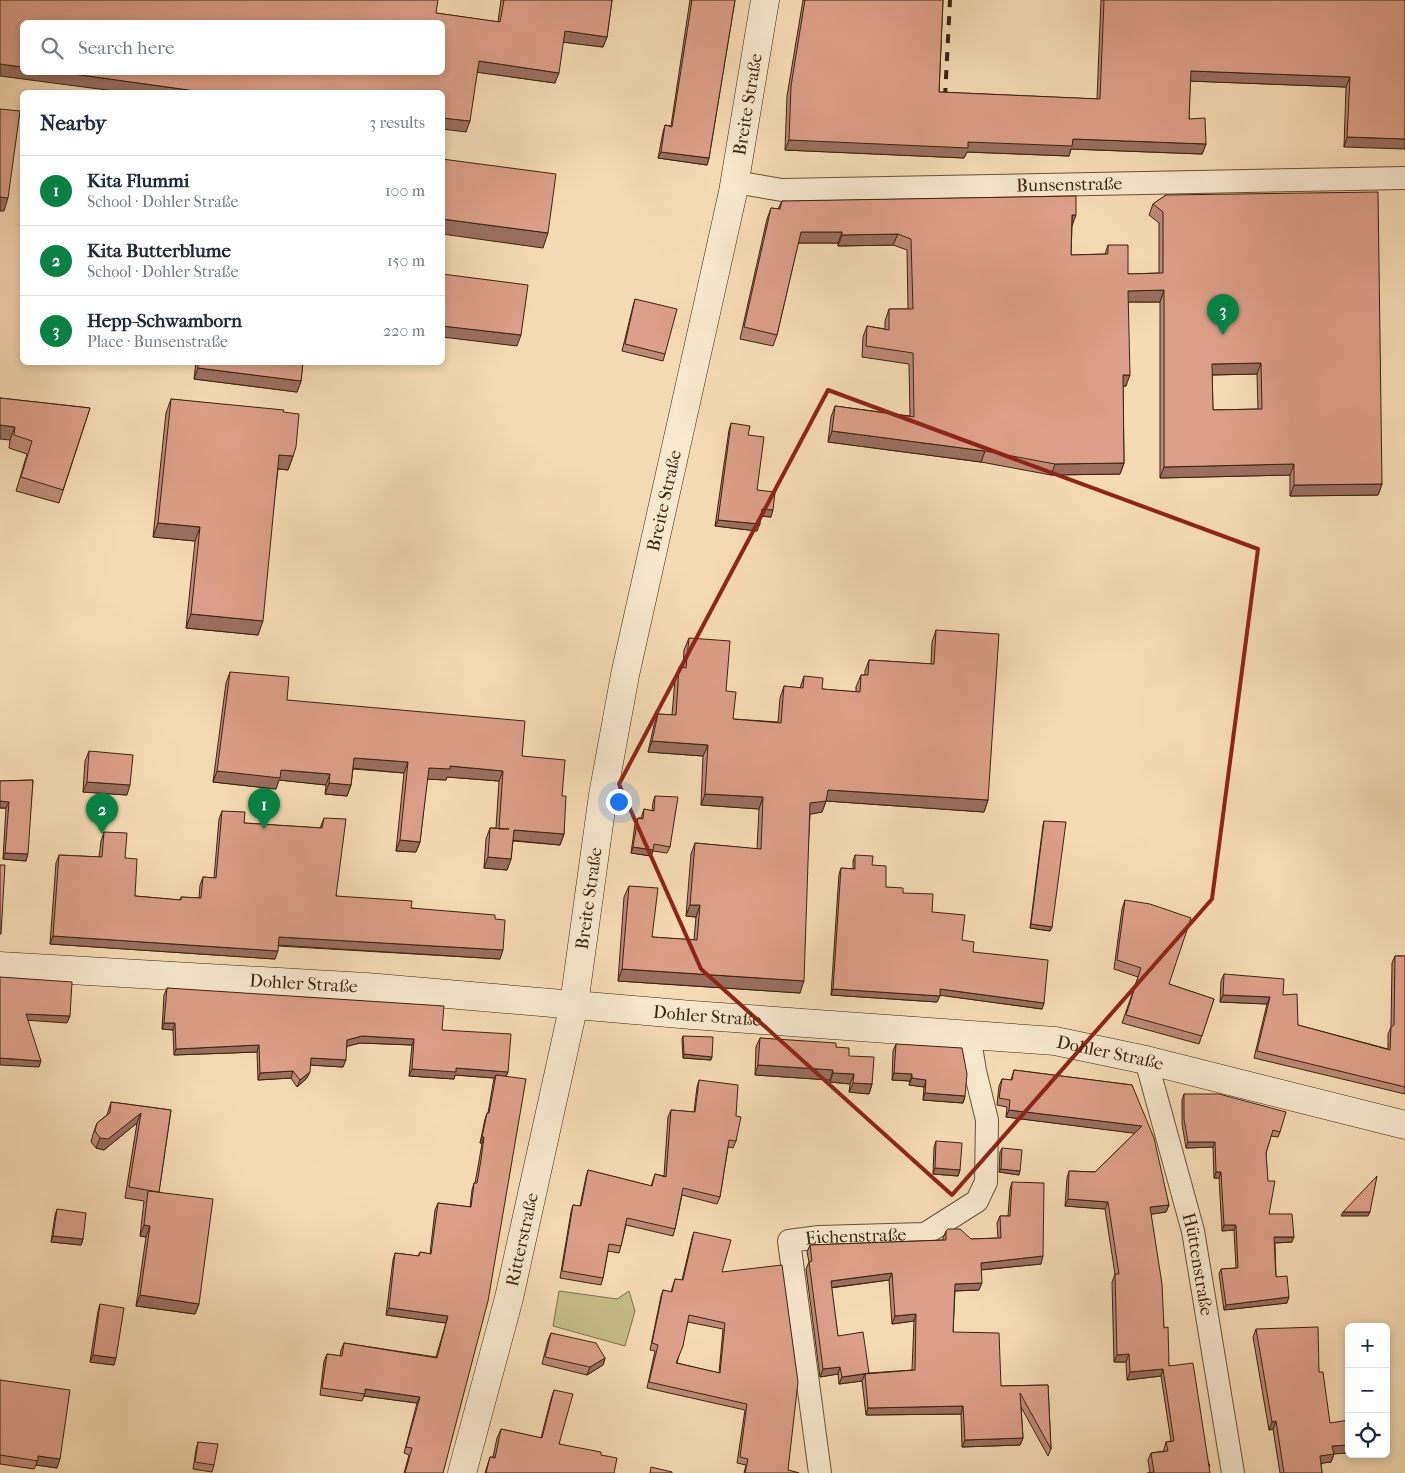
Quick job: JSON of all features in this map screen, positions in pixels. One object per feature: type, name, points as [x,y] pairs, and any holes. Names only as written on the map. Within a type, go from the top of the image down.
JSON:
[{"type":"main road","name":"Breite Straße","points":[[574,1004],[603,795],[625,675],[735,182],[765,0]]},
{"type":"main road","name":"Dohler Straße","points":[[0,966],[366,987],[692,1015],[1055,1041],[1146,1060],[1405,1125]]},
{"type":"main road","name":"Ritterstraße","points":[[462,1473],[510,1298],[574,1004]]},
{"type":"street","name":"Bunsenstraße","points":[[735,182],[782,190],[1405,178]]},
{"type":"street","name":"Eichenstraße","points":[[820,1473],[789,1241],[819,1237],[925,1234],[977,1201],[986,1182],[987,1120],[975,1071],[969,1034]]},
{"type":"street","name":"Hüttenstraße","points":[[1146,1060],[1193,1231],[1232,1473]]},
{"type":"highlighted area","points":[[828,390],[1258,549],[1212,899],[952,1195],[701,969],[619,784]]},
{"type":"shaded area","points":[[559,1291],[617,1299],[629,1291],[635,1311],[625,1346],[553,1326]]},
{"type":"building","points":[[0,0],[438,0],[436,13],[500,22],[504,0],[612,0],[607,37],[565,31],[559,73],[479,61],[470,121],[445,118],[445,90],[189,90],[81,75],[445,75],[445,20],[20,20],[20,67],[0,64]]},
{"type":"building","points":[[692,0],[735,0],[709,158],[661,152],[665,125],[672,127]]},
{"type":"building","points":[[805,0],[943,0],[939,92],[1100,99],[1104,0],[1405,0],[1405,139],[1347,137],[1350,77],[1191,71],[1189,119],[1205,118],[1206,144],[1073,139],[1072,146],[968,142],[968,148],[789,140],[791,86]]},
{"type":"building","points":[[0,109],[20,111],[8,198],[0,197]]},
{"type":"building","points":[[445,159],[556,174],[548,233],[445,219]]},
{"type":"building","points":[[1378,192],[1382,484],[1294,485],[1294,464],[1164,467],[1164,290],[1128,291],[1130,375],[1123,375],[1124,463],[1055,464],[985,451],[832,431],[835,406],[914,417],[913,353],[866,346],[867,326],[889,330],[889,309],[913,309],[911,239],[898,234],[842,235],[842,232],[801,232],[777,335],[744,327],[771,208],[780,209],[782,201],[1076,196],[1076,215],[1072,215],[1071,255],[1108,254],[1108,245],[1128,245],[1128,274],[1163,273],[1163,212],[1153,204],[1166,195]],"holes":[[[1261,363],[1262,409],[1213,410],[1212,364]]]},
{"type":"building","points":[[445,274],[528,285],[521,335],[445,326]]},
{"type":"building","points":[[635,299],[677,309],[665,354],[625,344]]},
{"type":"building","points":[[198,365],[303,365],[301,381],[198,368]]},
{"type":"building","points":[[0,398],[90,408],[63,490],[21,477],[32,441],[14,435],[15,427],[0,425]]},
{"type":"building","points":[[171,399],[284,410],[283,412],[299,414],[296,447],[293,456],[279,455],[263,621],[191,614],[200,527],[158,523]]},
{"type":"building","points":[[731,423],[750,426],[748,435],[764,437],[757,490],[775,492],[773,510],[762,509],[760,524],[718,520]]},
{"type":"building","points":[[936,630],[999,634],[988,800],[828,790],[826,801],[810,803],[804,981],[622,969],[629,886],[658,888],[652,937],[697,940],[700,905],[690,905],[695,843],[761,849],[763,797],[705,794],[708,745],[652,741],[658,714],[676,715],[679,667],[686,668],[689,638],[730,641],[726,691],[736,692],[733,719],[781,723],[784,686],[803,688],[804,676],[823,678],[822,689],[860,692],[861,675],[868,675],[869,660],[934,664]]},
{"type":"building","points":[[230,672],[289,677],[287,700],[525,721],[522,756],[565,760],[562,796],[566,796],[564,834],[514,830],[511,859],[488,857],[490,828],[499,828],[503,771],[450,766],[450,769],[429,768],[420,842],[400,840],[408,762],[354,758],[351,785],[329,783],[330,774],[281,770],[280,778],[217,771]]},
{"type":"building","points":[[89,751],[133,755],[130,785],[87,782]]},
{"type":"building","points":[[33,780],[28,854],[5,853],[9,802],[0,801],[0,781]]},
{"type":"building","points":[[655,796],[678,797],[670,847],[654,844],[653,850],[633,847],[638,818],[643,819],[644,809],[654,811]]},
{"type":"building","points":[[222,811],[245,812],[244,823],[322,828],[324,818],[346,819],[336,896],[412,901],[411,908],[495,915],[495,919],[505,920],[503,950],[279,937],[278,951],[53,936],[59,855],[102,857],[104,832],[127,833],[125,858],[137,859],[135,896],[181,900],[181,897],[201,898],[203,877],[216,878]]},
{"type":"building","points":[[1044,821],[1066,822],[1052,927],[1031,924]]},
{"type":"building","points":[[855,855],[873,856],[872,865],[886,866],[886,887],[903,888],[903,893],[933,894],[932,912],[965,915],[962,940],[974,942],[973,952],[1048,960],[1044,1003],[940,989],[940,996],[833,989],[841,868],[855,869]]},
{"type":"building","points":[[0,865],[5,865],[1,934],[0,934]]},
{"type":"building","points":[[1125,900],[1150,904],[1191,918],[1169,984],[1214,999],[1202,1036],[1126,1015],[1141,968],[1117,960]]},
{"type":"building","points":[[1395,956],[1405,956],[1405,1087],[1257,1051],[1270,997],[1223,995],[1224,974],[1284,979],[1283,995],[1297,994],[1298,1025],[1390,1050],[1391,1027],[1394,1025]]},
{"type":"building","points":[[0,977],[72,982],[70,1016],[26,1014],[41,1061],[0,1058]]},
{"type":"building","points":[[167,988],[444,1006],[442,1030],[511,1034],[508,1072],[456,1068],[456,1072],[412,1069],[414,1039],[362,1036],[347,1040],[346,1060],[311,1058],[310,1072],[300,1080],[293,1071],[260,1073],[259,1045],[176,1049],[175,1023],[164,1023]]},
{"type":"building","points":[[683,1036],[713,1037],[712,1057],[684,1054]]},
{"type":"building","points":[[760,1038],[836,1043],[836,1047],[849,1048],[849,1056],[874,1057],[872,1084],[853,1083],[854,1074],[833,1073],[833,1070],[758,1065]]},
{"type":"building","points":[[896,1044],[962,1048],[967,1074],[965,1096],[925,1093],[926,1080],[912,1078],[912,1074],[894,1073]]},
{"type":"building","points":[[1014,1070],[1132,1085],[1154,1138],[1169,1205],[1150,1207],[1162,1284],[1164,1328],[1168,1327],[1169,1366],[1193,1363],[1210,1473],[1147,1473],[1154,1472],[1151,1453],[1168,1451],[1166,1442],[1174,1441],[1163,1369],[1130,1372],[1129,1354],[1117,1355],[1115,1274],[1119,1274],[1108,1202],[1068,1199],[1069,1171],[1095,1172],[1142,1126],[1009,1110],[1010,1100],[999,1098],[1002,1079],[1012,1080]]},
{"type":"building","points":[[496,1075],[526,1079],[488,1301],[443,1473],[405,1473],[412,1448],[406,1447],[420,1397],[365,1389],[365,1394],[322,1388],[327,1354],[342,1356],[344,1343],[437,1358],[448,1316],[389,1308],[395,1253],[419,1256],[420,1252],[431,1254],[438,1203],[471,1207],[474,1183],[477,1183],[481,1160],[484,1137],[482,1137],[487,1113],[489,1113]]},
{"type":"building","points":[[699,1080],[738,1085],[736,1116],[741,1117],[736,1141],[729,1140],[720,1197],[683,1188],[675,1229],[627,1218],[621,1246],[609,1244],[603,1278],[562,1271],[573,1205],[581,1206],[588,1170],[652,1186],[655,1174],[666,1177],[671,1110],[695,1112]]},
{"type":"building","points":[[1184,1094],[1219,1094],[1286,1112],[1280,1132],[1273,1130],[1266,1153],[1268,1181],[1275,1181],[1269,1214],[1292,1214],[1294,1237],[1274,1237],[1276,1277],[1287,1276],[1289,1297],[1226,1305],[1221,1269],[1238,1268],[1236,1225],[1224,1225],[1221,1172],[1216,1172],[1215,1142],[1188,1142],[1184,1119]]},
{"type":"building","points":[[111,1102],[171,1110],[159,1192],[129,1187],[141,1113],[108,1139],[100,1138],[95,1131],[97,1123],[110,1113]]},
{"type":"building","points":[[936,1141],[962,1143],[960,1170],[935,1168]]},
{"type":"building","points":[[1002,1148],[1022,1150],[1020,1171],[1001,1169]]},
{"type":"building","points":[[1377,1176],[1370,1212],[1343,1212]]},
{"type":"building","points":[[1012,1182],[1044,1183],[1043,1256],[981,1263],[982,1283],[955,1284],[953,1332],[999,1333],[1001,1386],[1048,1385],[1051,1449],[1020,1393],[1023,1438],[965,1440],[963,1406],[868,1408],[865,1374],[915,1370],[916,1314],[895,1316],[892,1273],[831,1281],[838,1336],[863,1332],[869,1373],[842,1377],[840,1367],[823,1369],[809,1262],[812,1261],[810,1245],[946,1240],[946,1231],[948,1229],[960,1229],[971,1239],[1001,1238],[1000,1216],[1010,1216]]},
{"type":"building","points":[[148,1191],[213,1199],[199,1304],[140,1295],[150,1226],[144,1225]]},
{"type":"building","points":[[57,1209],[86,1213],[83,1239],[53,1236]]},
{"type":"building","points":[[694,1232],[731,1240],[722,1272],[782,1265],[798,1382],[788,1470],[799,1473],[745,1473],[748,1459],[740,1457],[747,1404],[649,1382],[658,1345],[652,1343],[663,1290],[672,1292],[675,1279],[683,1280]],"holes":[[[689,1315],[725,1323],[720,1373],[676,1363],[683,1346]]]},
{"type":"building","points":[[100,1304],[124,1308],[116,1358],[93,1355]]},
{"type":"building","points":[[1318,1327],[1319,1372],[1323,1372],[1330,1423],[1345,1421],[1345,1445],[1332,1446],[1334,1454],[1320,1456],[1322,1473],[1284,1473],[1276,1421],[1272,1422],[1256,1329]]},
{"type":"building","points":[[551,1333],[596,1343],[605,1358],[590,1367],[545,1357]]},
{"type":"building","points":[[0,1380],[70,1390],[60,1459],[38,1456],[38,1461],[0,1455]]},
{"type":"building","points":[[554,1390],[573,1394],[559,1444],[601,1452],[601,1455],[617,1458],[614,1473],[486,1473],[490,1457],[495,1458],[501,1429],[542,1438]]},
{"type":"building","points":[[198,1442],[218,1444],[214,1465],[195,1462]]},
{"type":"building","points":[[651,1467],[672,1472],[672,1473],[650,1473]]},
{"type":"railway","points":[[945,97],[950,0]]},
{"type":"place","name":"Hepp-Schwamborn","points":[[1223,335]]},
{"type":"place","name":"Kita Flummi","points":[[264,829]]},
{"type":"place","name":"Kita Butterblume","points":[[102,834]]}]
